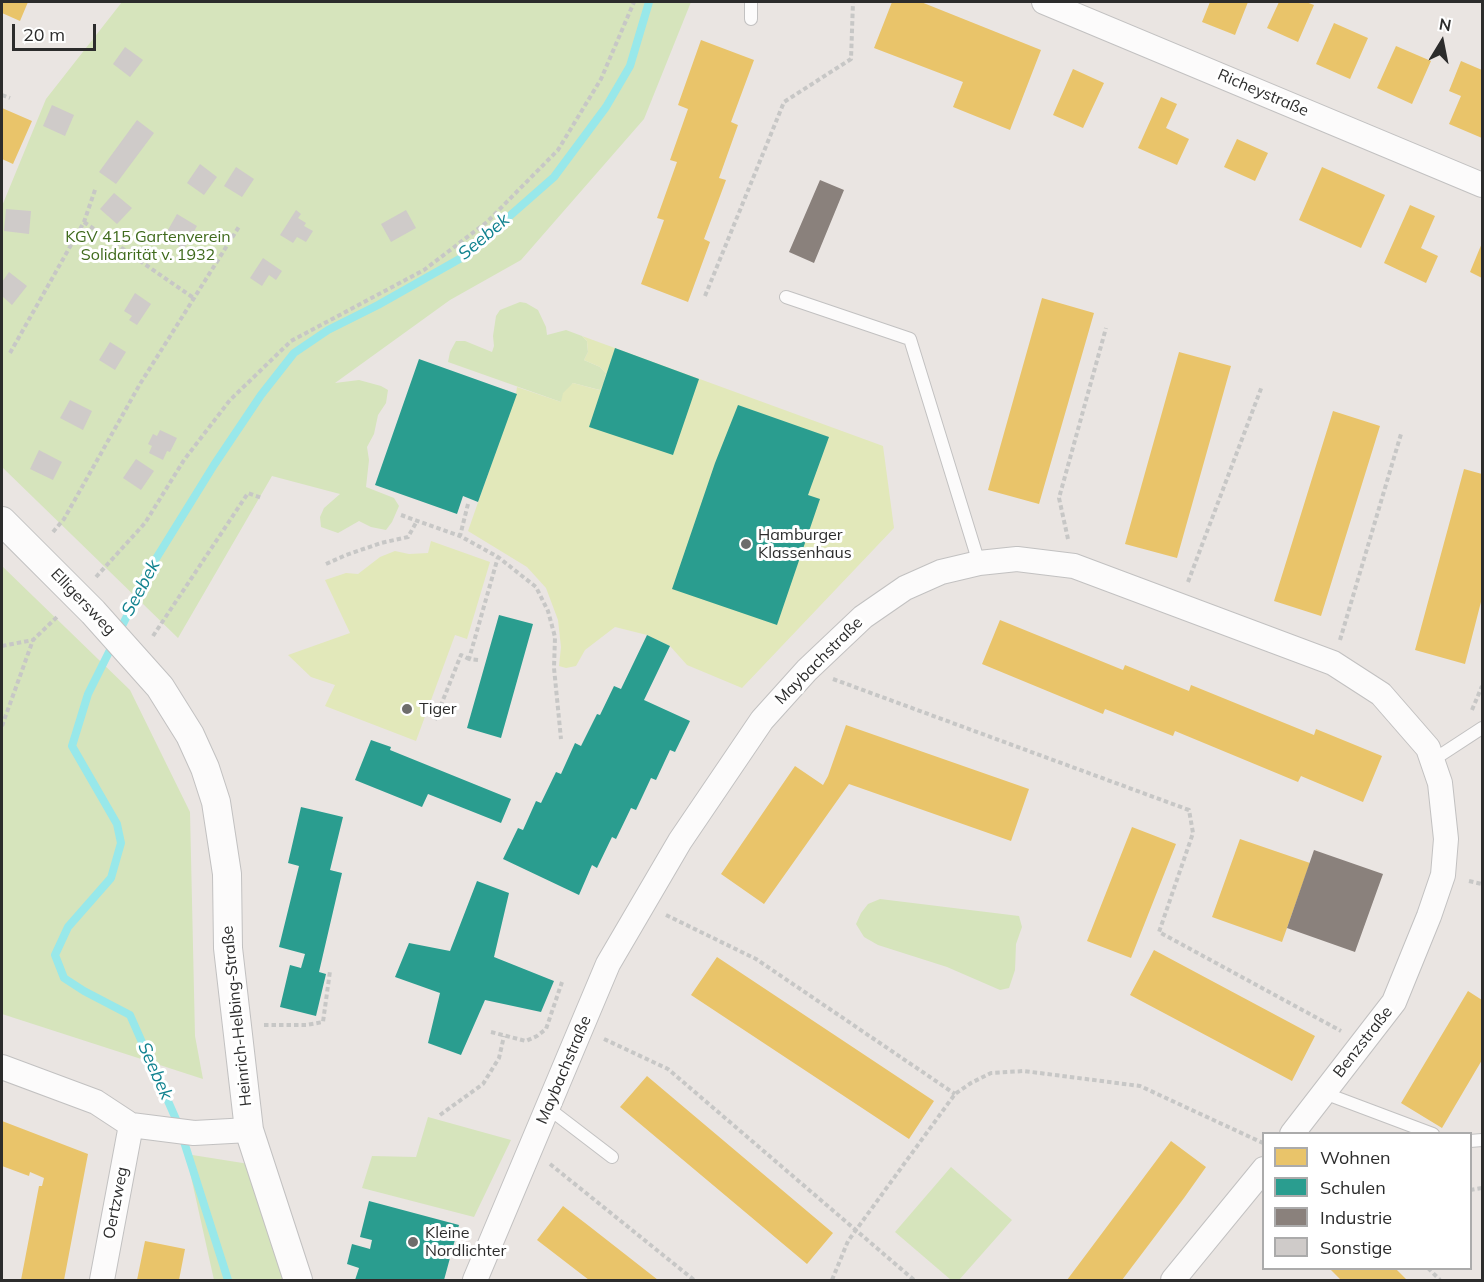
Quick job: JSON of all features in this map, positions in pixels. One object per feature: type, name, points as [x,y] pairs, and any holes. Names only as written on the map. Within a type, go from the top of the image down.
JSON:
[{"type":"street","name":"Richeystraße","points":[[1044,2],[1482,185]]},
{"type":"street","name":"Elligersweg","points":[[2,521],[86,604],[160,687]]},
{"type":"street","name":"Maybachstraße","points":[[475,1281],[608,964],[680,841],[762,720],[807,670],[862,617],[905,588],[941,572],[979,562],[1017,559],[1074,566],[1333,663],[1381,694],[1428,748],[1444,807],[1446,839],[1443,875]]},
{"type":"street","name":"Heinrich-Helbing-Straße","points":[[160,687],[190,735],[205,768],[216,802],[227,874],[228,948],[249,1130],[298,1281]]},
{"type":"street","name":"Benzstraße","points":[[1294,1132],[1394,1002],[1443,875]]},
{"type":"street","points":[[2,1067],[96,1102],[131,1125],[194,1133],[249,1130]]},
{"type":"street","name":"Oertzweg","points":[[102,1281],[131,1125]]},
{"type":"street","points":[[1173,1281],[1262,1170]]},
{"type":"lane","points":[[751,2],[751,20]]},
{"type":"lane","points":[[786,297],[910,339],[979,562]]},
{"type":"lane","points":[[1433,760],[1482,728]]},
{"type":"lane","points":[[1324,1093],[1427,1132]]},
{"type":"lane","points":[[548,1108],[612,1157]]},
{"type":"path","points":[[2,646],[33,640],[86,604],[145,523],[184,460],[230,400],[291,341],[424,270],[487,222],[558,150],[601,79],[634,2]]},
{"type":"path","points":[[705,296],[784,102],[851,59],[853,2]]},
{"type":"path","points":[[2,95],[10,98]]},
{"type":"path","points":[[10,353],[84,222],[96,187]]},
{"type":"path","points":[[84,222],[195,299]]},
{"type":"path","points":[[34,552],[64,519],[140,384],[240,225]]},
{"type":"path","points":[[1074,566],[1059,498],[1106,328]]},
{"type":"path","points":[[1180,606],[1262,386]]},
{"type":"path","points":[[1333,663],[1401,434]]},
{"type":"path","points":[[137,659],[248,493],[262,498]]},
{"type":"path","points":[[460,536],[468,504]]},
{"type":"path","points":[[401,515],[460,536],[498,557],[536,587],[548,611],[555,637],[554,668],[561,739]]},
{"type":"path","points":[[326,564],[381,543],[408,537],[417,521]]},
{"type":"path","points":[[469,659],[498,557]]},
{"type":"path","points":[[2,726],[33,640]]},
{"type":"path","points":[[435,720],[461,655],[478,660]]},
{"type":"path","points":[[807,670],[1189,810],[1193,833],[1159,932],[1363,1043]]},
{"type":"path","points":[[643,904],[756,959],[955,1094]]},
{"type":"path","points":[[237,1024],[323,1022],[330,971]]},
{"type":"path","points":[[491,1032],[526,1041],[537,1036],[546,1029],[562,982]]},
{"type":"path","points":[[581,1029],[668,1069],[914,1281]]},
{"type":"path","points":[[440,1115],[483,1084],[499,1058],[504,1036]]},
{"type":"path","points":[[832,1281],[848,1241],[955,1094],[991,1073],[1024,1071],[1140,1086],[1262,1143]]},
{"type":"path","points":[[530,1148],[694,1281]]},
{"type":"path","points":[[1429,1270],[1440,1281]]},
{"type":"green space","name":"KGV 415 Gartenverein Solidarität v. 1932","points":[[122,2],[691,2],[644,119],[521,260],[450,300],[335,383],[359,380],[388,390],[386,403],[378,415],[374,434],[367,447],[369,460],[366,487],[394,498],[399,506],[386,530],[371,527],[359,521],[338,533],[321,527],[320,517],[324,508],[340,494],[272,476],[178,638],[2,467],[2,206],[46,99]]},
{"type":"green space","points":[[520,302],[538,310],[547,335],[566,330],[582,336],[587,341],[588,352],[584,360],[600,367],[606,373],[600,390],[573,383],[561,402],[448,362],[456,341],[465,341],[492,352],[496,316],[500,310]]},
{"type":"green space","points":[[582,336],[883,446],[894,528],[742,688],[687,665],[670,646],[647,635],[615,627],[585,650],[576,666],[566,668],[559,666],[561,647],[558,620],[546,588],[527,567],[468,531],[517,387],[561,402],[563,393],[573,383],[599,390],[604,383],[606,373],[600,367],[584,360],[588,352],[587,341]]},
{"type":"green space","points":[[431,541],[490,562],[467,639],[455,635],[416,741],[325,706],[335,685],[311,677],[288,655],[350,633],[325,580],[346,573],[358,574],[380,557],[395,551],[409,554],[428,553]]},
{"type":"green space","points":[[2,566],[130,690],[190,812],[195,1036],[203,1079],[2,1014]]},
{"type":"green space","points":[[880,899],[1019,916],[1022,927],[1016,944],[1015,970],[1009,988],[1000,990],[947,967],[878,945],[864,937],[856,924],[868,904]]},
{"type":"green space","points":[[428,1117],[511,1140],[474,1217],[362,1188],[372,1156],[416,1157]]},
{"type":"green space","points":[[186,1154],[249,1164],[284,1280],[214,1280]]},
{"type":"green space","points":[[951,1167],[1012,1220],[959,1280],[951,1280],[895,1232]]},
{"type":"building: Wohnen","points":[[2,2],[28,2],[20,21],[2,13]]},
{"type":"building: Wohnen","points":[[892,2],[921,2],[1041,50],[1010,130],[953,107],[963,82],[874,48]]},
{"type":"building: Wohnen","points":[[1210,2],[1248,2],[1235,35],[1202,22]]},
{"type":"building: Wohnen","points":[[1279,2],[1306,2],[1314,5],[1298,42],[1267,28]]},
{"type":"building: Wohnen","points":[[1334,23],[1368,38],[1350,79],[1316,64]]},
{"type":"building: Wohnen","points":[[701,40],[754,60],[731,122],[738,125],[719,178],[726,180],[704,239],[710,242],[688,302],[641,284],[664,220],[657,218],[677,162],[670,160],[688,109],[678,105]]},
{"type":"building: Wohnen","points":[[1396,46],[1431,61],[1412,104],[1377,88]]},
{"type":"building: Wohnen","points":[[1461,61],[1482,70],[1482,138],[1449,124],[1461,96],[1449,91]]},
{"type":"building: Wohnen","points":[[1073,69],[1104,83],[1083,128],[1053,115]]},
{"type":"building: Wohnen","points":[[1161,97],[1177,104],[1166,128],[1189,139],[1177,165],[1138,148]]},
{"type":"building: Wohnen","points":[[2,108],[32,121],[13,164],[2,159]]},
{"type":"building: Wohnen","points":[[1237,139],[1268,153],[1255,181],[1224,167]]},
{"type":"building: Wohnen","points":[[1322,167],[1385,195],[1361,248],[1299,220]]},
{"type":"building: Wohnen","points":[[1410,205],[1435,216],[1421,248],[1438,256],[1426,283],[1384,263]]},
{"type":"building: Wohnen","points":[[1482,243],[1482,278],[1470,272]]},
{"type":"building: Wohnen","points":[[1042,298],[1094,313],[1039,504],[988,490]]},
{"type":"building: Wohnen","points":[[1179,352],[1231,366],[1177,558],[1125,544]]},
{"type":"building: Wohnen","points":[[1333,411],[1380,426],[1321,616],[1274,601]]},
{"type":"building: Wohnen","points":[[1464,469],[1482,474],[1482,598],[1465,664],[1415,650]]},
{"type":"building: Wohnen","points":[[1000,620],[1123,670],[1125,665],[1189,691],[1191,685],[1314,735],[1316,729],[1382,756],[1363,802],[1301,776],[1298,782],[1175,731],[1173,736],[1105,709],[1103,714],[982,664]]},
{"type":"building: Wohnen","points":[[846,725],[1029,789],[1011,841],[849,784],[764,904],[721,874],[795,766],[823,785]]},
{"type":"building: Wohnen","points":[[1132,827],[1176,844],[1131,958],[1087,941]]},
{"type":"building: Wohnen","points":[[1240,839],[1310,863],[1282,942],[1212,917]]},
{"type":"building: Wohnen","points":[[1154,950],[1315,1036],[1292,1081],[1130,995]]},
{"type":"building: Wohnen","points":[[717,957],[934,1101],[909,1139],[691,995]]},
{"type":"building: Wohnen","points":[[1468,991],[1482,1000],[1482,1060],[1442,1128],[1401,1103]]},
{"type":"building: Wohnen","points":[[647,1076],[833,1233],[807,1264],[620,1107]]},
{"type":"building: Wohnen","points":[[2,1121],[88,1154],[64,1280],[21,1280],[39,1186],[42,1186],[44,1178],[30,1172],[29,1176],[2,1166]]},
{"type":"building: Wohnen","points":[[1171,1141],[1206,1167],[1184,1198],[1122,1280],[1067,1280]]},
{"type":"building: Wohnen","points":[[563,1206],[658,1280],[589,1280],[537,1240]]},
{"type":"building: Wohnen","points":[[145,1241],[185,1249],[179,1280],[137,1280]]},
{"type":"building: Wohnen","points":[[1331,1270],[1397,1270],[1407,1280],[1341,1280]]},
{"type":"building: Schulen","points":[[615,348],[699,379],[673,455],[589,427]]},
{"type":"building: Schulen","points":[[419,359],[517,394],[478,502],[463,496],[457,514],[375,485]]},
{"type":"building: Schulen","name":"Hamburger Klassenhaus","points":[[738,405],[829,437],[808,495],[820,499],[777,625],[672,589],[715,463]]},
{"type":"building: Schulen","points":[[499,615],[533,624],[501,738],[467,728]]},
{"type":"building: Schulen","points":[[647,635],[670,646],[644,700],[690,721],[675,752],[670,750],[656,780],[651,778],[636,810],[631,808],[616,839],[612,837],[597,868],[592,865],[579,895],[503,859],[518,828],[523,830],[536,801],[541,803],[556,772],[561,774],[575,743],[581,746],[614,686],[621,689]]},
{"type":"building: Schulen","points":[[371,740],[391,747],[390,750],[511,799],[501,823],[428,794],[422,807],[355,780]]},
{"type":"building: Schulen","points":[[301,807],[343,817],[330,870],[342,873],[319,972],[326,974],[316,1016],[280,1007],[290,965],[301,968],[305,954],[279,947],[299,866],[288,863]]},
{"type":"building: Schulen","points":[[477,881],[509,893],[494,957],[554,981],[541,1012],[485,1000],[461,1055],[428,1043],[440,993],[395,977],[409,943],[450,951]]},
{"type":"building: Schulen","name":"Kleine Nordlichter","points":[[369,1201],[459,1225],[444,1280],[355,1280],[359,1268],[347,1264],[352,1244],[370,1249],[372,1240],[360,1237]]},
{"type":"building: Industrie","points":[[820,180],[844,190],[814,263],[789,252]]},
{"type":"building: Industrie","points":[[1314,850],[1383,874],[1355,952],[1287,928]]},
{"type":"building: Sonstige","points":[[125,47],[143,60],[130,77],[113,64]]},
{"type":"building: Sonstige","points":[[52,105],[74,115],[65,136],[43,126]]},
{"type":"building: Sonstige","points":[[137,120],[154,133],[116,184],[99,172]]},
{"type":"building: Sonstige","points":[[200,164],[217,177],[204,195],[187,183]]},
{"type":"building: Sonstige","points":[[236,167],[254,179],[242,197],[224,186]]},
{"type":"building: Sonstige","points":[[114,193],[132,208],[117,224],[100,209]]},
{"type":"building: Sonstige","points":[[6,209],[31,211],[29,234],[4,231]]},
{"type":"building: Sonstige","points":[[296,210],[301,214],[298,218],[306,223],[304,226],[313,231],[306,242],[297,237],[293,243],[280,235]]},
{"type":"building: Sonstige","points":[[406,210],[416,228],[391,242],[381,224]]},
{"type":"building: Sonstige","points":[[177,214],[197,226],[184,249],[164,237]]},
{"type":"building: Sonstige","points":[[263,258],[282,271],[276,280],[269,275],[262,286],[250,278]]},
{"type":"building: Sonstige","points":[[9,272],[27,286],[12,305],[2,296],[2,282]]},
{"type":"building: Sonstige","points":[[135,293],[151,304],[137,325],[129,320],[132,316],[124,311]]},
{"type":"building: Sonstige","points":[[110,342],[126,352],[115,370],[99,360]]},
{"type":"building: Sonstige","points":[[70,400],[92,411],[83,430],[60,418]]},
{"type":"building: Sonstige","points":[[160,430],[177,438],[163,460],[149,453],[152,446],[148,444],[153,434],[157,436]]},
{"type":"building: Sonstige","points":[[39,450],[62,462],[53,480],[30,469]]},
{"type":"building: Sonstige","points":[[136,459],[154,471],[141,490],[123,478]]},
{"type":"waterway","name":"Seebek","points":[[228,1280],[179,1126],[130,1015],[64,978],[55,955],[68,927],[111,878],[121,843],[117,824],[72,746],[88,694],[144,578],[214,465],[261,395],[294,353],[328,330],[463,257],[554,177],[606,107],[630,66],[649,2]]},
{"type":"place","name":"Hamburger Klassenhaus","points":[[746,544]]},
{"type":"place","name":"Tiger","points":[[407,709]]},
{"type":"place","name":"Kleine Nordlichter","points":[[413,1242]]}]
